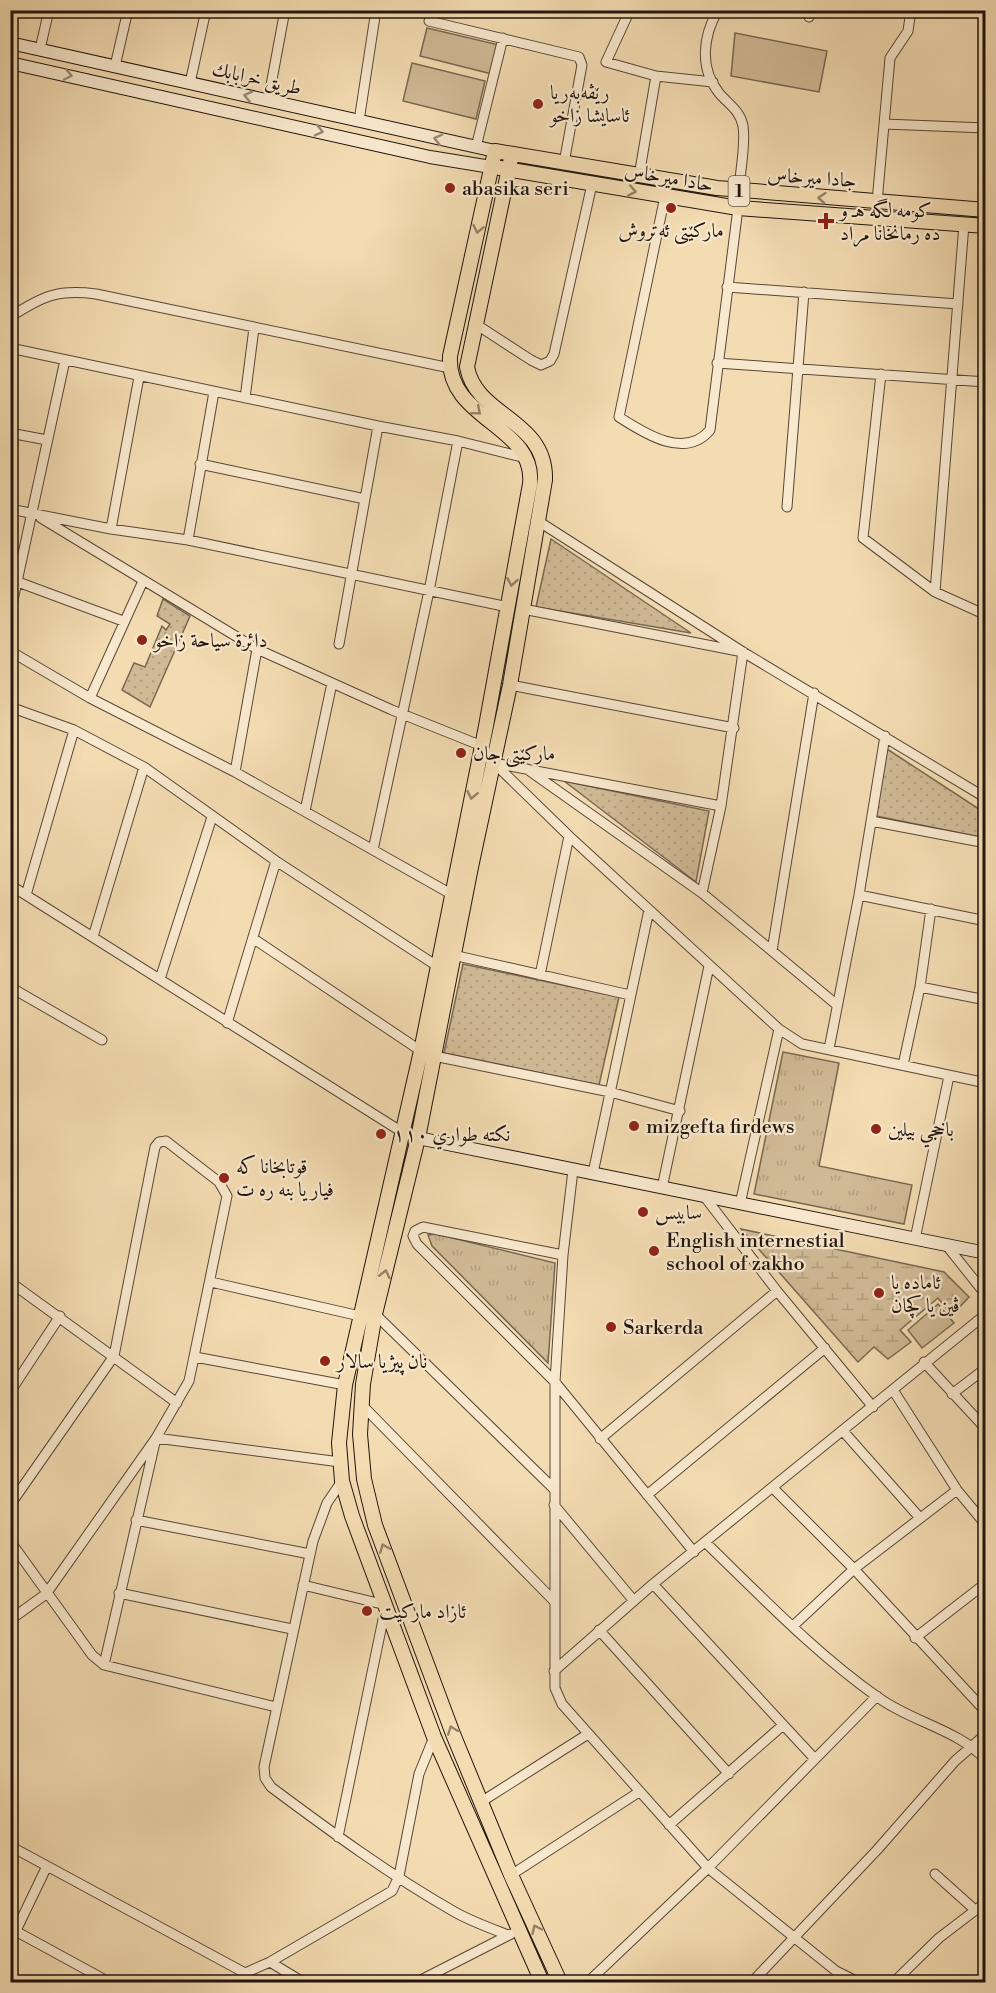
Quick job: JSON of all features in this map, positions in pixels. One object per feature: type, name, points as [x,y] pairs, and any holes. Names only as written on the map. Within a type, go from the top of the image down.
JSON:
[{"type":"main road","name":"طريق خرابابك","points":[[10,43],[495,152]]},
{"type":"main road","points":[[10,63],[430,157],[492,167]]},
{"type":"main road","name":"جادا ميرخاس","points":[[495,152],[739,190],[985,209]]},
{"type":"main road","points":[[495,152],[450,356],[450,368],[454,387],[464,400],[513,442],[526,458],[530,484],[490,707],[437,966],[418,1138],[375,1314],[361,1404],[362,1464],[370,1510],[467,1768],[511,1875],[560,1983]]},
{"type":"main road","points":[[512,154],[467,360],[470,380],[478,391],[527,433],[542,454],[545,480],[509,688],[453,955],[428,1053],[402,1132],[345,1385],[340,1424],[340,1462],[342,1481],[352,1516],[434,1737],[513,1933],[542,1983]]},
{"type":"main road","name":"حادا ميرخاس","points":[[492,167],[738,208],[986,226]]},
{"type":"main road","points":[[494,686],[497,692],[509,688]]},
{"type":"main road","points":[[490,707],[497,704],[504,712]]},
{"type":"main road","points":[[418,1138],[986,1253]]},
{"type":"main road","points":[[452,1778],[467,1768]]},
{"type":"street","points":[[40,49],[49,10]]},
{"type":"street","points":[[115,66],[128,10]]},
{"type":"street","points":[[190,83],[206,10]]},
{"type":"street","points":[[268,101],[285,10]]},
{"type":"street","points":[[359,121],[376,10]]},
{"type":"street","points":[[630,10],[606,62],[656,76],[713,82]]},
{"type":"street","points":[[718,10],[705,47],[706,68],[718,92],[737,110],[743,126],[739,190]]},
{"type":"street","points":[[877,202],[890,58],[908,31],[911,10]]},
{"type":"street","points":[[429,21],[576,55],[581,59],[582,65],[564,163]]},
{"type":"street","points":[[476,147],[503,38]]},
{"type":"street","points":[[639,176],[656,76]]},
{"type":"street","points":[[884,124],[986,128]]},
{"type":"street","points":[[985,209],[986,181]]},
{"type":"street","points":[[474,323],[531,360],[540,364],[550,361],[554,354],[592,184]]},
{"type":"street","points":[[665,196],[619,417],[650,437],[666,442],[687,442],[704,436],[710,430],[738,208]]},
{"type":"street","points":[[935,592],[964,224]]},
{"type":"street","points":[[727,287],[958,304]]},
{"type":"street","points":[[10,317],[42,297],[69,291],[96,294],[450,368]]},
{"type":"street","points":[[787,507],[804,292]]},
{"type":"street","points":[[245,398],[254,328]]},
{"type":"street","points":[[10,348],[140,377],[458,441],[526,458]]},
{"type":"street","points":[[10,614],[15,584],[34,514],[64,360]]},
{"type":"street","points":[[717,363],[986,382]]},
{"type":"street","points":[[881,374],[862,538],[935,592],[986,615]]},
{"type":"street","points":[[111,529],[140,377]]},
{"type":"street","points":[[188,540],[214,392]]},
{"type":"street","points":[[339,644],[353,576],[378,426]]},
{"type":"street","points":[[10,433],[47,440]]},
{"type":"street","points":[[373,850],[400,713],[429,591],[458,441]]},
{"type":"street","points":[[200,464],[365,499]]},
{"type":"street","points":[[10,509],[111,529],[188,540],[508,607]]},
{"type":"street","points":[[34,514],[257,649],[400,713],[482,746]]},
{"type":"street","points":[[538,521],[743,652],[986,798]]},
{"type":"street","points":[[90,698],[143,581]]},
{"type":"street","points":[[15,584],[123,621]]},
{"type":"street","points":[[523,609],[743,652]]},
{"type":"street","points":[[235,772],[257,649]]},
{"type":"street","points":[[10,651],[90,698],[235,772],[451,894]]},
{"type":"street","points":[[702,893],[721,806],[734,728],[743,652]]},
{"type":"street","points":[[304,811],[332,683]]},
{"type":"street","points":[[509,688],[734,728]]},
{"type":"street","points":[[772,951],[814,693]]},
{"type":"street","points":[[10,707],[74,730],[144,767],[276,861],[437,966]]},
{"type":"street","points":[[26,895],[74,730]]},
{"type":"street","points":[[829,1049],[859,895],[885,736]]},
{"type":"street","points":[[494,763],[721,806]]},
{"type":"street","points":[[494,763],[709,966],[779,1029],[802,1044],[986,1083]]},
{"type":"street","points":[[93,937],[144,767]]},
{"type":"street","points":[[527,768],[702,893],[837,1005]]},
{"type":"street","points":[[160,979],[212,817]]},
{"type":"street","points":[[871,821],[986,843]]},
{"type":"street","points":[[540,975],[569,836]]},
{"type":"street","points":[[227,1023],[276,861]]},
{"type":"street","points":[[10,885],[402,1132],[418,1138]]},
{"type":"street","points":[[859,895],[986,921]]},
{"type":"street","points":[[903,1065],[920,987],[931,909]]},
{"type":"street","points":[[593,1173],[649,910]]},
{"type":"street","points":[[254,939],[428,1053],[610,1092],[680,1111]]},
{"type":"street","points":[[453,955],[630,995]]},
{"type":"street","points":[[662,1188],[709,966]]},
{"type":"street","points":[[10,987],[102,1040]]},
{"type":"street","points":[[920,987],[986,1000]]},
{"type":"street","points":[[740,1204],[779,1029]]},
{"type":"street","points":[[915,1239],[949,1076]]},
{"type":"street","points":[[10,1505],[114,1356],[155,1148],[159,1142],[169,1143],[219,1182],[226,1192],[211,1282],[189,1381],[156,1438],[46,1594],[10,1620]]},
{"type":"street","points":[[573,1170],[563,1255],[555,1382],[555,1688],[562,1704],[708,1868],[836,1971],[858,1983]]},
{"type":"street","points":[[704,1196],[777,1291],[873,1407]]},
{"type":"street","points":[[563,1255],[423,1227],[415,1231],[413,1236],[417,1244],[555,1382],[694,1552]]},
{"type":"street","points":[[947,1246],[986,1295]]},
{"type":"street","points":[[10,1282],[60,1316],[177,1403]]},
{"type":"street","points":[[211,1282],[360,1316]]},
{"type":"street","points":[[600,1439],[777,1291]]},
{"type":"street","points":[[375,1314],[554,1489]]},
{"type":"street","points":[[554,1671],[653,1584],[986,1314]]},
{"type":"street","points":[[10,1392],[60,1316]]},
{"type":"street","points":[[647,1496],[825,1348]]},
{"type":"street","points":[[195,1357],[345,1385]]},
{"type":"street","points":[[924,1362],[986,1429]]},
{"type":"street","points":[[952,1394],[986,1368]]},
{"type":"street","points":[[893,1390],[957,1490],[986,1525]]},
{"type":"street","points":[[361,1404],[555,1601]]},
{"type":"street","points":[[843,1431],[921,1518]]},
{"type":"street","points":[[156,1438],[340,1462]]},
{"type":"street","points":[[104,1665],[156,1438]]},
{"type":"street","points":[[342,1481],[321,1516],[310,1554],[264,1767],[266,1781],[338,1837],[454,1912],[513,1933]]},
{"type":"street","points":[[773,1488],[854,1569],[915,1638],[986,1712]]},
{"type":"street","points":[[793,1626],[854,1569],[957,1490]]},
{"type":"street","points":[[554,1505],[634,1601]]},
{"type":"street","points":[[136,1520],[310,1554]]},
{"type":"street","points":[[10,1541],[92,1655],[104,1665],[276,1707]]},
{"type":"street","points":[[705,1542],[793,1626],[877,1696],[898,1712],[973,1746],[986,1760]]},
{"type":"street","points":[[915,1638],[986,1583]]},
{"type":"street","points":[[653,1584],[814,1758]]},
{"type":"street","points":[[303,1585],[386,1605],[338,1837]]},
{"type":"street","points":[[119,1593],[292,1629]]},
{"type":"street","points":[[599,1630],[729,1774]]},
{"type":"street","points":[[588,1983],[708,1868],[877,1696]]},
{"type":"street","points":[[669,1825],[783,1725]]},
{"type":"street","points":[[482,1802],[588,1734]]},
{"type":"street","points":[[752,1983],[955,1761],[986,1734]]},
{"type":"street","points":[[238,1983],[245,1973],[270,1962],[392,1891],[399,1876],[419,1774],[434,1737]]},
{"type":"street","points":[[511,1875],[639,1792]]},
{"type":"street","points":[[10,1846],[245,1973]]},
{"type":"street","points":[[10,1943],[14,1929],[47,1866]]},
{"type":"street","points":[[935,1874],[974,1909]]},
{"type":"street","points":[[894,1983],[939,1938],[986,1902]]},
{"type":"street","points":[[14,1929],[109,1983]]},
{"type":"street","points":[[417,1983],[513,1933]]},
{"type":"street","points":[[270,1962],[303,1983]]},
{"type":"green space","points":[[427,28],[499,45],[492,74],[420,56]]},
{"type":"green space","points":[[735,33],[827,51],[819,92],[731,76]]},
{"type":"green space","points":[[412,63],[485,81],[476,119],[403,101]]},
{"type":"green space","points":[[551,539],[691,633],[536,607]]},
{"type":"green space","points":[[163,599],[190,616],[150,707],[122,690],[134,663],[145,667],[162,626],[166,630],[170,624],[157,616]]},
{"type":"green space","points":[[887,749],[985,813],[985,838],[876,816]]},
{"type":"green space","points":[[564,781],[709,811],[696,882]]},
{"type":"green space","points":[[463,964],[619,997],[599,1085],[444,1053]]},
{"type":"green space","points":[[783,1052],[839,1063],[819,1166],[912,1185],[904,1224],[754,1194]]},
{"type":"green space","points":[[741,1229],[944,1272],[969,1297],[952,1315],[938,1298],[900,1330],[911,1342],[888,1359],[874,1347],[858,1362]]},
{"type":"green space","points":[[436,1234],[555,1263],[548,1363],[432,1246],[428,1235]]},
{"type":"green space","points":[[938,1304],[954,1323],[922,1348],[908,1330]]},
{"type":"place","name":"رێڤه‌به‌ريا ئاسايشا زاخو","points":[[538,104]]},
{"type":"place","name":"abasika seri","points":[[450,188]]},
{"type":"place","name":"مارکێتی ئەتروش","points":[[671,208]]},
{"type":"place","name":"كومه لگه هـ و ده رمانخانا مراد","points":[[826,221]]},
{"type":"place","name":"دائرة سياحة زاخو","points":[[142,640]]},
{"type":"place","name":"مارکێتی جان","points":[[461,753]]},
{"type":"place","name":"mizgefta firdews","points":[[634,1126]]},
{"type":"place","name":"باخجي بيلين","points":[[876,1129]]},
{"type":"place","name":"نكته طواري ١١٠","points":[[381,1134]]},
{"type":"place","name":"قوتابخانا كه فيار يا بنه ره ت","points":[[224,1178]]},
{"type":"place","name":"سابيس","points":[[643,1212]]},
{"type":"place","name":"English internestial school of zakho","points":[[654,1251]]},
{"type":"place","name":"ئاماده یا ڤین یا کچان","points":[[879,1293]]},
{"type":"place","name":"Sarkerda","points":[[611,1327]]},
{"type":"place","name":"نان پيژيا سالار","points":[[325,1361]]},
{"type":"place","name":"ئازاد ماركيت","points":[[367,1611]]}]
